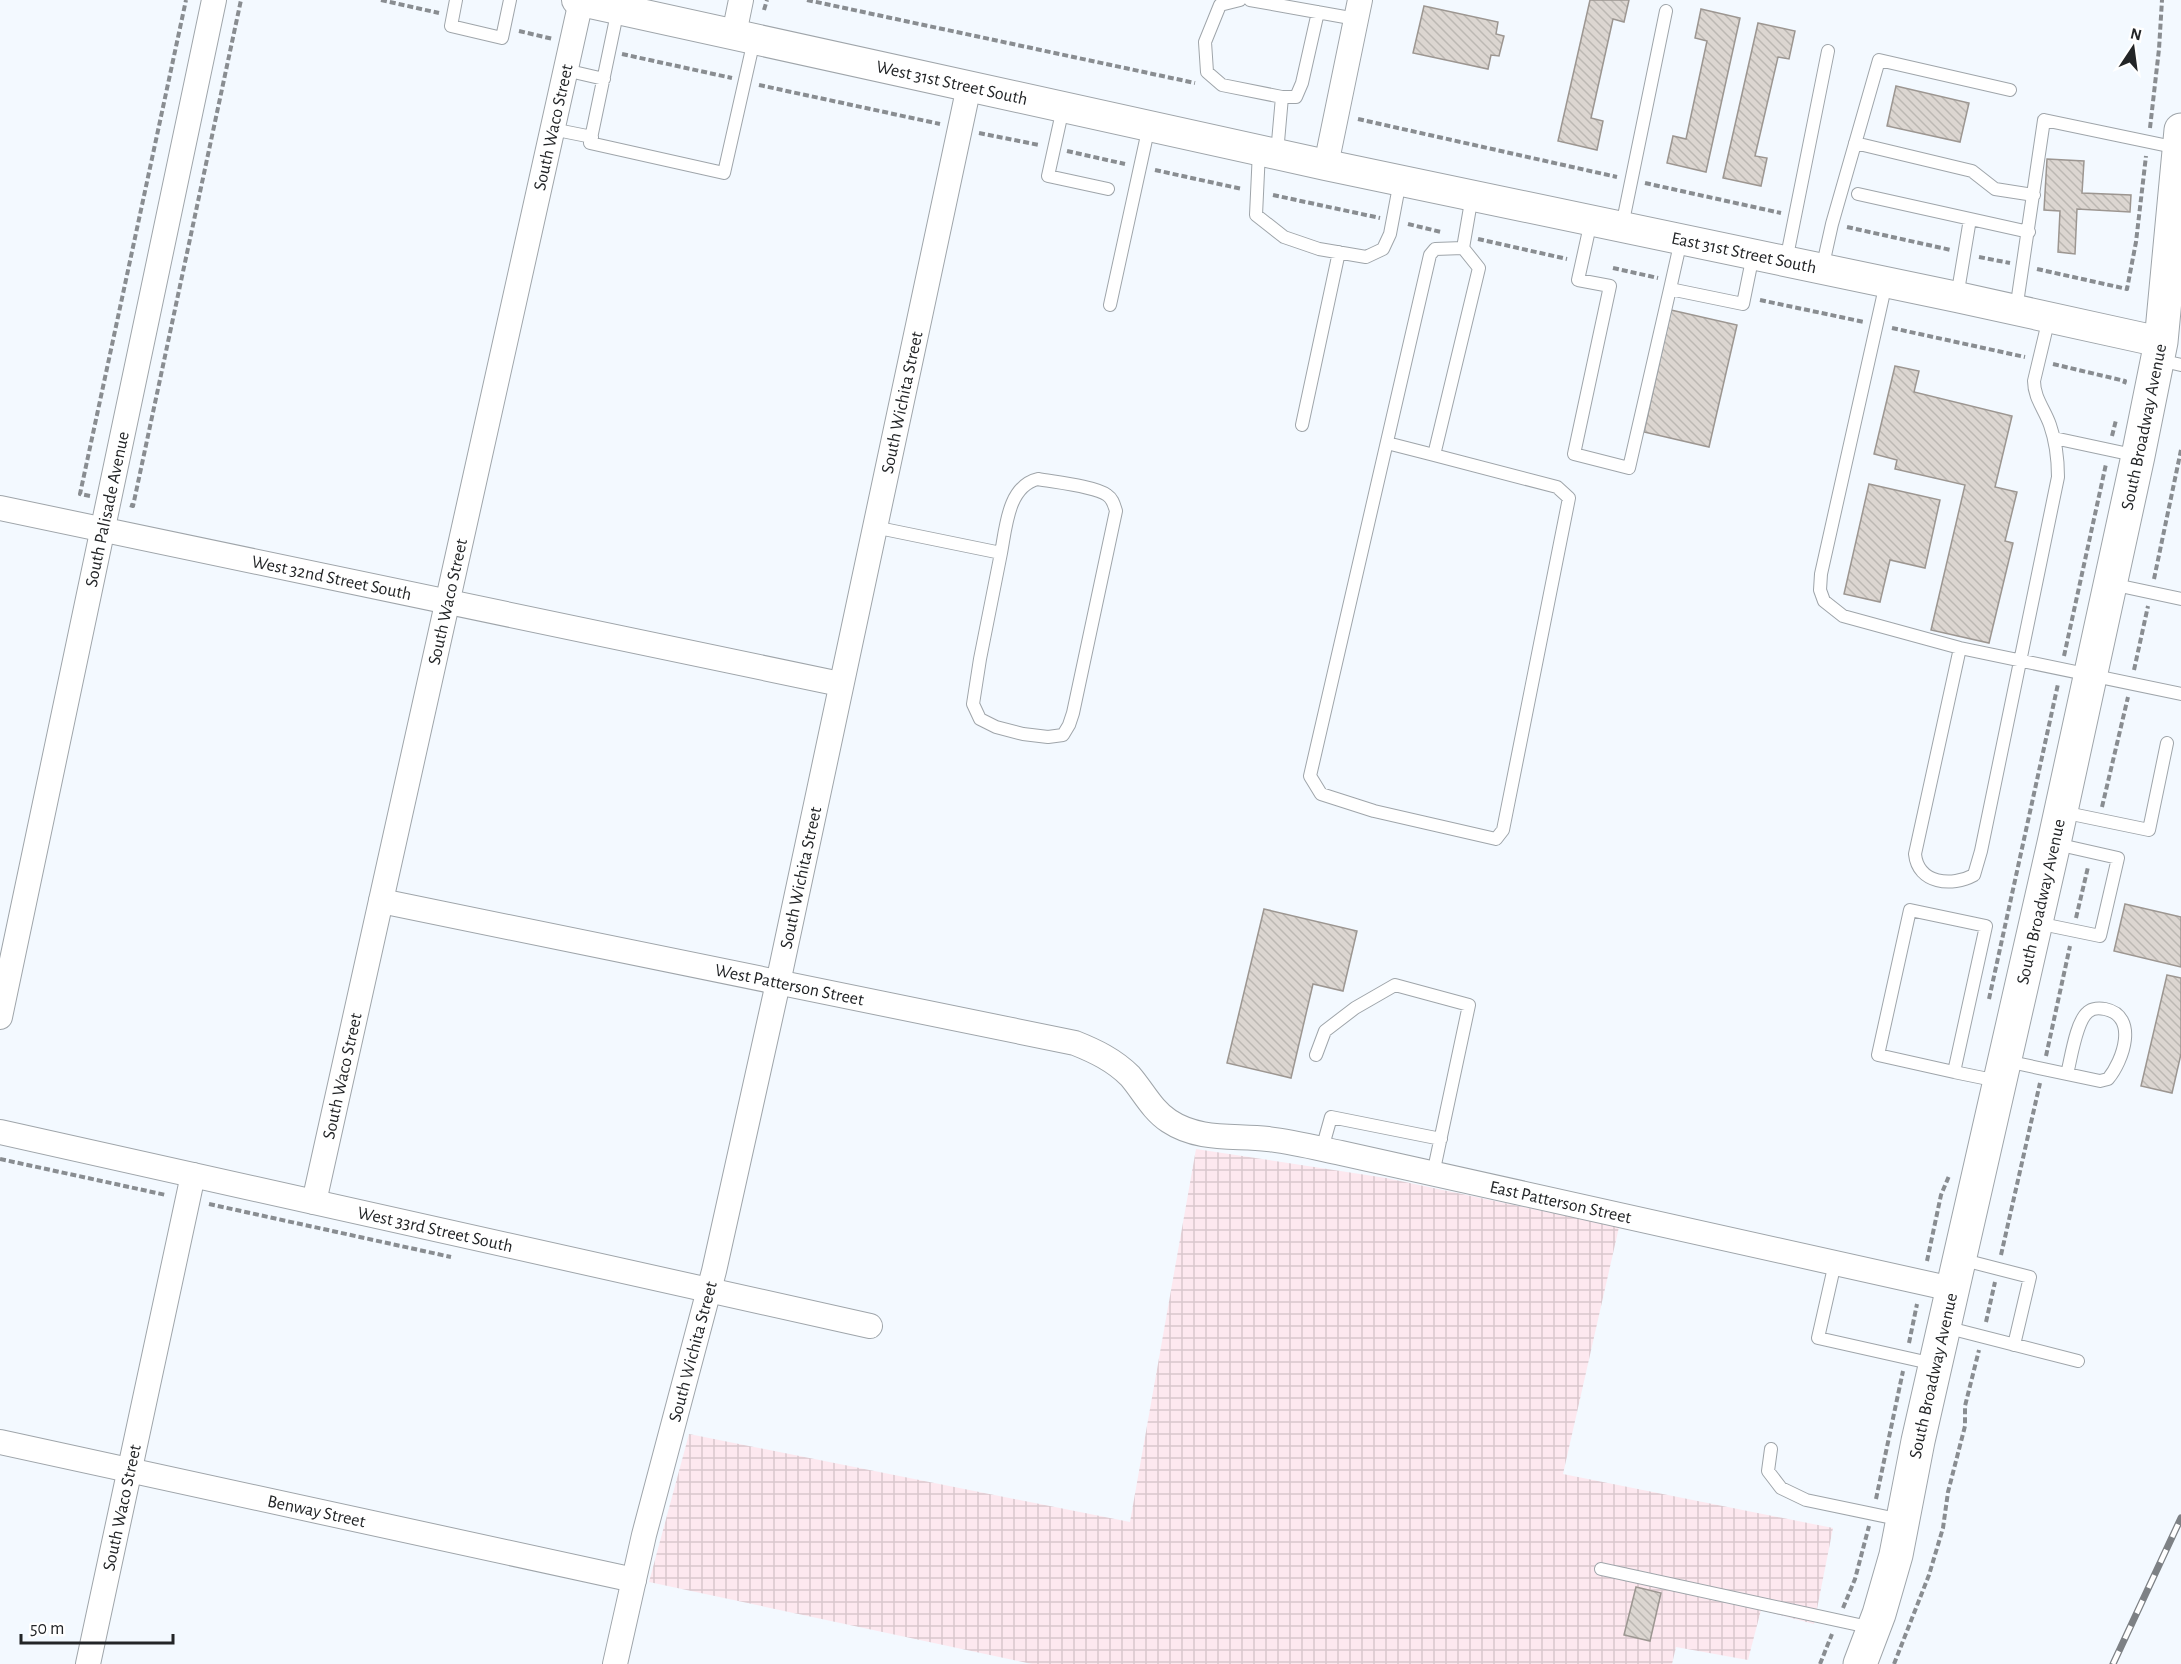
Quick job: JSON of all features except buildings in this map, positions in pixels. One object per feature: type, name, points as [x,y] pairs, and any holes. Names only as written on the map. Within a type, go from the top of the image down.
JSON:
[{"type":"main road","name":"South Broadway Avenue","points":[[1860,1664],[1894,1563],[1918,1441],[2061,812],[2138,456],[2166,356],[2180,153]]},
{"type":"street","name":"South Palisade Avenue","points":[[0,1017],[214,0]]},
{"type":"street","name":"West 31st Street South","points":[[579,0],[1326,165]]},
{"type":"street","name":"South Waco Street","points":[[314,1202],[579,0]]},
{"type":"street","points":[[741,0],[744,37]]},
{"type":"street","points":[[1326,165],[1358,10]]},
{"type":"street","name":"South Wichita Street","points":[[615,1664],[634,1580],[709,1290],[778,983],[969,86]]},
{"type":"street","name":"East 31st Street South","points":[[1326,165],[2049,316],[2166,356]]},
{"type":"street","name":"West 32nd Street South","points":[[0,508],[840,684]]},
{"type":"street","name":"West Patterson Street","points":[[381,901],[1075,1042],[1118,1065],[1157,1111],[1169,1121]]},
{"type":"street","name":"East Patterson Street","points":[[1169,1121],[1213,1137],[1268,1139],[1322,1149],[1835,1263],[1956,1274]]},
{"type":"street","name":"West 33rd Street South","points":[[0,1132],[870,1326]]},
{"type":"street","name":"South Waco Street","points":[[88,1664],[193,1175]]},
{"type":"street","name":"Benway Street","points":[[0,1442],[634,1580]]},
{"type":"lane","points":[[456,0],[452,26],[502,38],[510,0]]},
{"type":"lane","points":[[1240,0],[1220,5],[1205,42],[1208,72],[1222,85],[1282,97],[1296,97],[1302,83],[1318,12]]},
{"type":"lane","points":[[1250,0],[1318,12],[1358,10]]},
{"type":"lane","points":[[618,9],[590,143],[724,172],[744,37]]},
{"type":"lane","points":[[1621,227],[1666,11]]},
{"type":"lane","points":[[1786,262],[1828,51]]},
{"type":"lane","points":[[1822,270],[1832,224],[1879,60],[2010,90]]},
{"type":"lane","points":[[565,70],[604,79]]},
{"type":"lane","points":[[1282,97],[1268,152],[1256,215],[1284,237],[1319,249],[1366,257],[1383,249],[1390,234],[1400,181]]},
{"type":"lane","points":[[1063,107],[1048,176],[1108,189]]},
{"type":"lane","points":[[2016,310],[2044,120],[2180,153]]},
{"type":"lane","points":[[1110,305],[1149,126]]},
{"type":"lane","points":[[552,129],[592,137]]},
{"type":"lane","points":[[1855,143],[1972,171],[1995,189],[2034,195]]},
{"type":"lane","points":[[1858,194],[2029,232]]},
{"type":"lane","points":[[1434,455],[1479,268],[1463,248],[1472,196]]},
{"type":"lane","points":[[1957,297],[1970,219]]},
{"type":"lane","points":[[1591,221],[1578,280],[1611,286],[1574,454],[1629,468],[1680,240]]},
{"type":"lane","points":[[1387,443],[1557,487],[1569,498],[1503,830],[1496,839],[1374,812],[1321,794],[1310,776],[1430,255],[1435,249],[1463,248]]},
{"type":"lane","points":[[1302,425],[1339,252]]},
{"type":"lane","points":[[1670,290],[1743,304],[1753,255]]},
{"type":"lane","points":[[1886,283],[1821,574],[1820,590],[1824,601],[1843,616],[1960,648],[2181,694]]},
{"type":"lane","points":[[1960,648],[1915,854],[1916,866],[1924,875],[1951,882],[1964,881],[1974,875],[1981,851],[2058,477],[2058,458],[2054,438],[2034,389],[2049,316]]},
{"type":"lane","points":[[2054,438],[2138,456]]},
{"type":"lane","points":[[1038,479],[1098,490],[1108,495],[1114,502],[1116,511],[1075,702],[1069,725],[1063,735],[1048,737],[996,727],[981,719],[974,704],[980,659],[1001,553],[1016,494],[1030,481],[1038,479]]},
{"type":"lane","points":[[874,526],[1001,553]]},
{"type":"lane","points":[[2110,584],[2181,599]]},
{"type":"lane","points":[[2061,812],[2149,830],[2167,744]]},
{"type":"lane","points":[[2036,923],[2100,936],[2118,858],[2054,843]]},
{"type":"lane","points":[[1954,1072],[1986,926],[1910,910],[1878,1055],[1954,1072],[2002,1071],[2067,1074],[2100,1081],[2108,1079],[2121,1057],[2126,1032],[2122,1018],[2111,1010],[2098,1007],[2088,1011],[2081,1022],[2067,1074]]},
{"type":"lane","points":[[1316,1055],[1325,1031],[1356,1008],[1395,986],[1469,1005],[1433,1174]]},
{"type":"lane","points":[[1322,1149],[1331,1117],[1441,1140]]},
{"type":"lane","points":[[1835,1263],[1818,1338],[1935,1364]]},
{"type":"lane","points":[[1956,1274],[2030,1277],[2013,1345]]},
{"type":"lane","points":[[1944,1326],[2078,1361]]},
{"type":"lane","points":[[1771,1449],[1768,1471],[1781,1488],[1806,1500],[1903,1520]]},
{"type":"lane","points":[[1601,1569],[1874,1628]]},
{"type":"path","points":[[764,10],[767,0]]},
{"type":"path","points":[[807,0],[1196,83]]},
{"type":"path","points":[[1337,115],[1795,216]]},
{"type":"path","points":[[1832,224],[2127,289]]},
{"type":"path","points":[[0,1159],[453,1258]]},
{"type":"shaded area","points":[[1196,1149],[1386,1178],[1619,1227],[1563,1474],[1833,1528],[1814,1624],[1761,1610],[1748,1660],[1676,1647],[1672,1664],[1032,1664],[649,1582],[689,1434],[1130,1522]]},
{"type":"railway","points":[[2113,1664],[2181,1518]]}]
